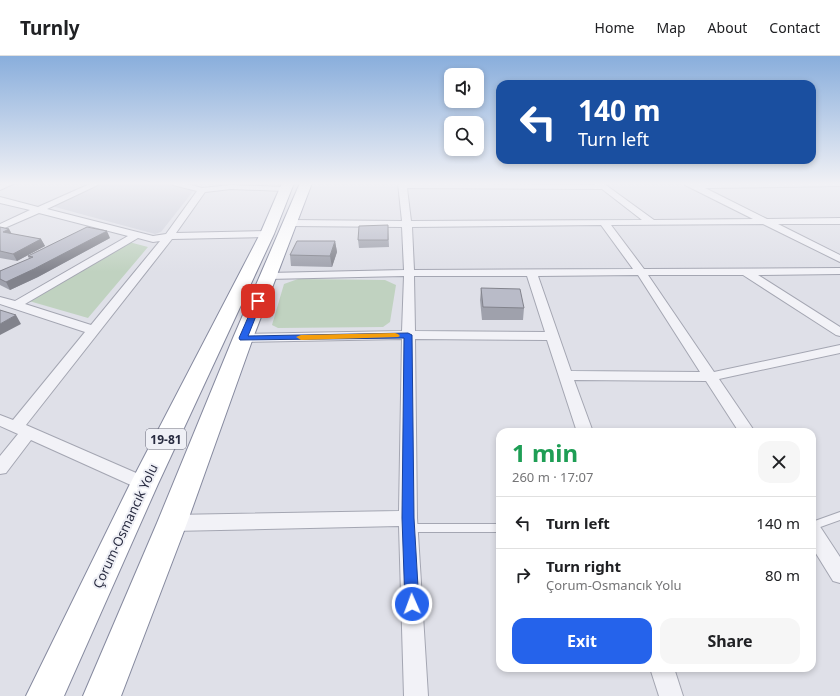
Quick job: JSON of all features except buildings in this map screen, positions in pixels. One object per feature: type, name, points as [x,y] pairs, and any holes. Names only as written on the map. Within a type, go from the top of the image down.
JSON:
[{"type":"highway","name":"Çorum-Osmancık Yolu","points":[[45,696],[144,484],[278,213]]},
{"type":"highway","name":"19-81","points":[[102,696],[172,523],[243,338],[291,223],[292,213]]},
{"type":"street","points":[[0,227],[31,213]]},
{"type":"street","points":[[53,213],[153,239],[169,236],[267,234]]},
{"type":"street","points":[[0,468],[22,430],[92,330],[169,236],[186,213]]},
{"type":"street","points":[[406,213],[409,273],[408,523],[416,696]]},
{"type":"street","points":[[639,213],[651,222]]},
{"type":"street","points":[[747,213],[840,259]]},
{"type":"street","points":[[291,223],[407,224],[840,221]]},
{"type":"street","points":[[604,223],[641,272],[744,428]]},
{"type":"street","points":[[82,232],[96,225]]},
{"type":"street","points":[[16,305],[136,235]]},
{"type":"street","points":[[268,276],[409,273],[840,271]]},
{"type":"street","points":[[531,272],[584,428]]},
{"type":"street","points":[[746,272],[840,332]]},
{"type":"street","points":[[0,300],[92,330]]},
{"type":"street","points":[[243,338],[408,335],[552,336]]},
{"type":"street","points":[[566,375],[710,377],[840,349]]},
{"type":"street","points":[[0,420],[144,484]]},
{"type":"street","points":[[172,523],[408,523]]},
{"type":"street","points":[[816,537],[840,574]]},
{"type":"street","points":[[663,672],[671,696]]},
{"type":"lane","points":[[816,525],[840,516]]},
{"type":"lane","points":[[408,523],[496,528]]},
{"type":"shaded area","points":[[77,213],[176,213],[161,232],[155,234]]},
{"type":"green space","points":[[129,242],[148,247],[88,318],[29,301]]},
{"type":"green space","points":[[298,279],[385,280],[396,285],[390,322],[383,327],[278,328],[272,325],[284,284]]},
{"type":"slow traffic","points":[[301,337],[395,336]]},
{"type":"route","points":[[258,301],[243,338],[408,335],[408,518],[412,604]]}]
